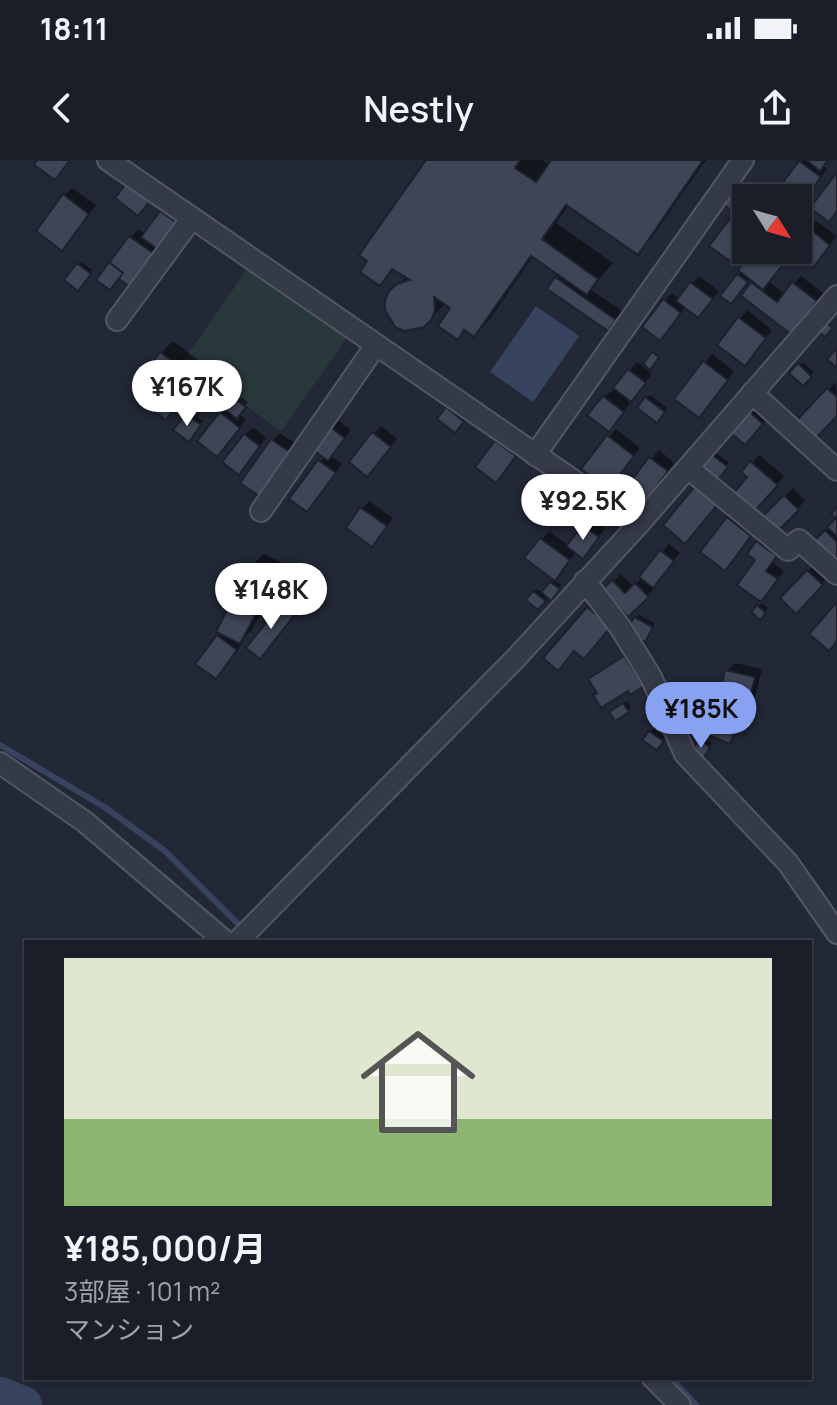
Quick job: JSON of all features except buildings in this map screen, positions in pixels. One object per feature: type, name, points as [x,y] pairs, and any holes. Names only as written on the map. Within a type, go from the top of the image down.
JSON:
[{"type":"street","points":[[108,160],[638,525]]},
{"type":"street","points":[[535,455],[743,160]]},
{"type":"street","points":[[117,320],[192,218]]},
{"type":"street","points":[[239,940],[517,657],[638,525],[752,393],[833,309]]},
{"type":"street","points":[[261,511],[376,345]]},
{"type":"street","points":[[752,393],[837,470]]},
{"type":"street","points":[[688,468],[788,550],[799,540],[837,574]]},
{"type":"street","points":[[585,581],[620,627],[651,677],[685,754],[788,863],[837,933]]},
{"type":"street","points":[[0,763],[85,822],[224,940]]},
{"type":"street","points":[[655,1380],[680,1405]]},
{"type":"shaded area","points":[[248,268],[347,338],[281,431],[183,361]]},
{"type":"water","points":[[536,306],[579,336],[533,402],[490,372]]},
{"type":"waterway","points":[[0,745],[106,808],[165,851],[254,940]]},
{"type":"waterway","points":[[673,1380],[696,1405]]},
{"type":"waterway","points":[[0,1396],[23,1405]]}]
